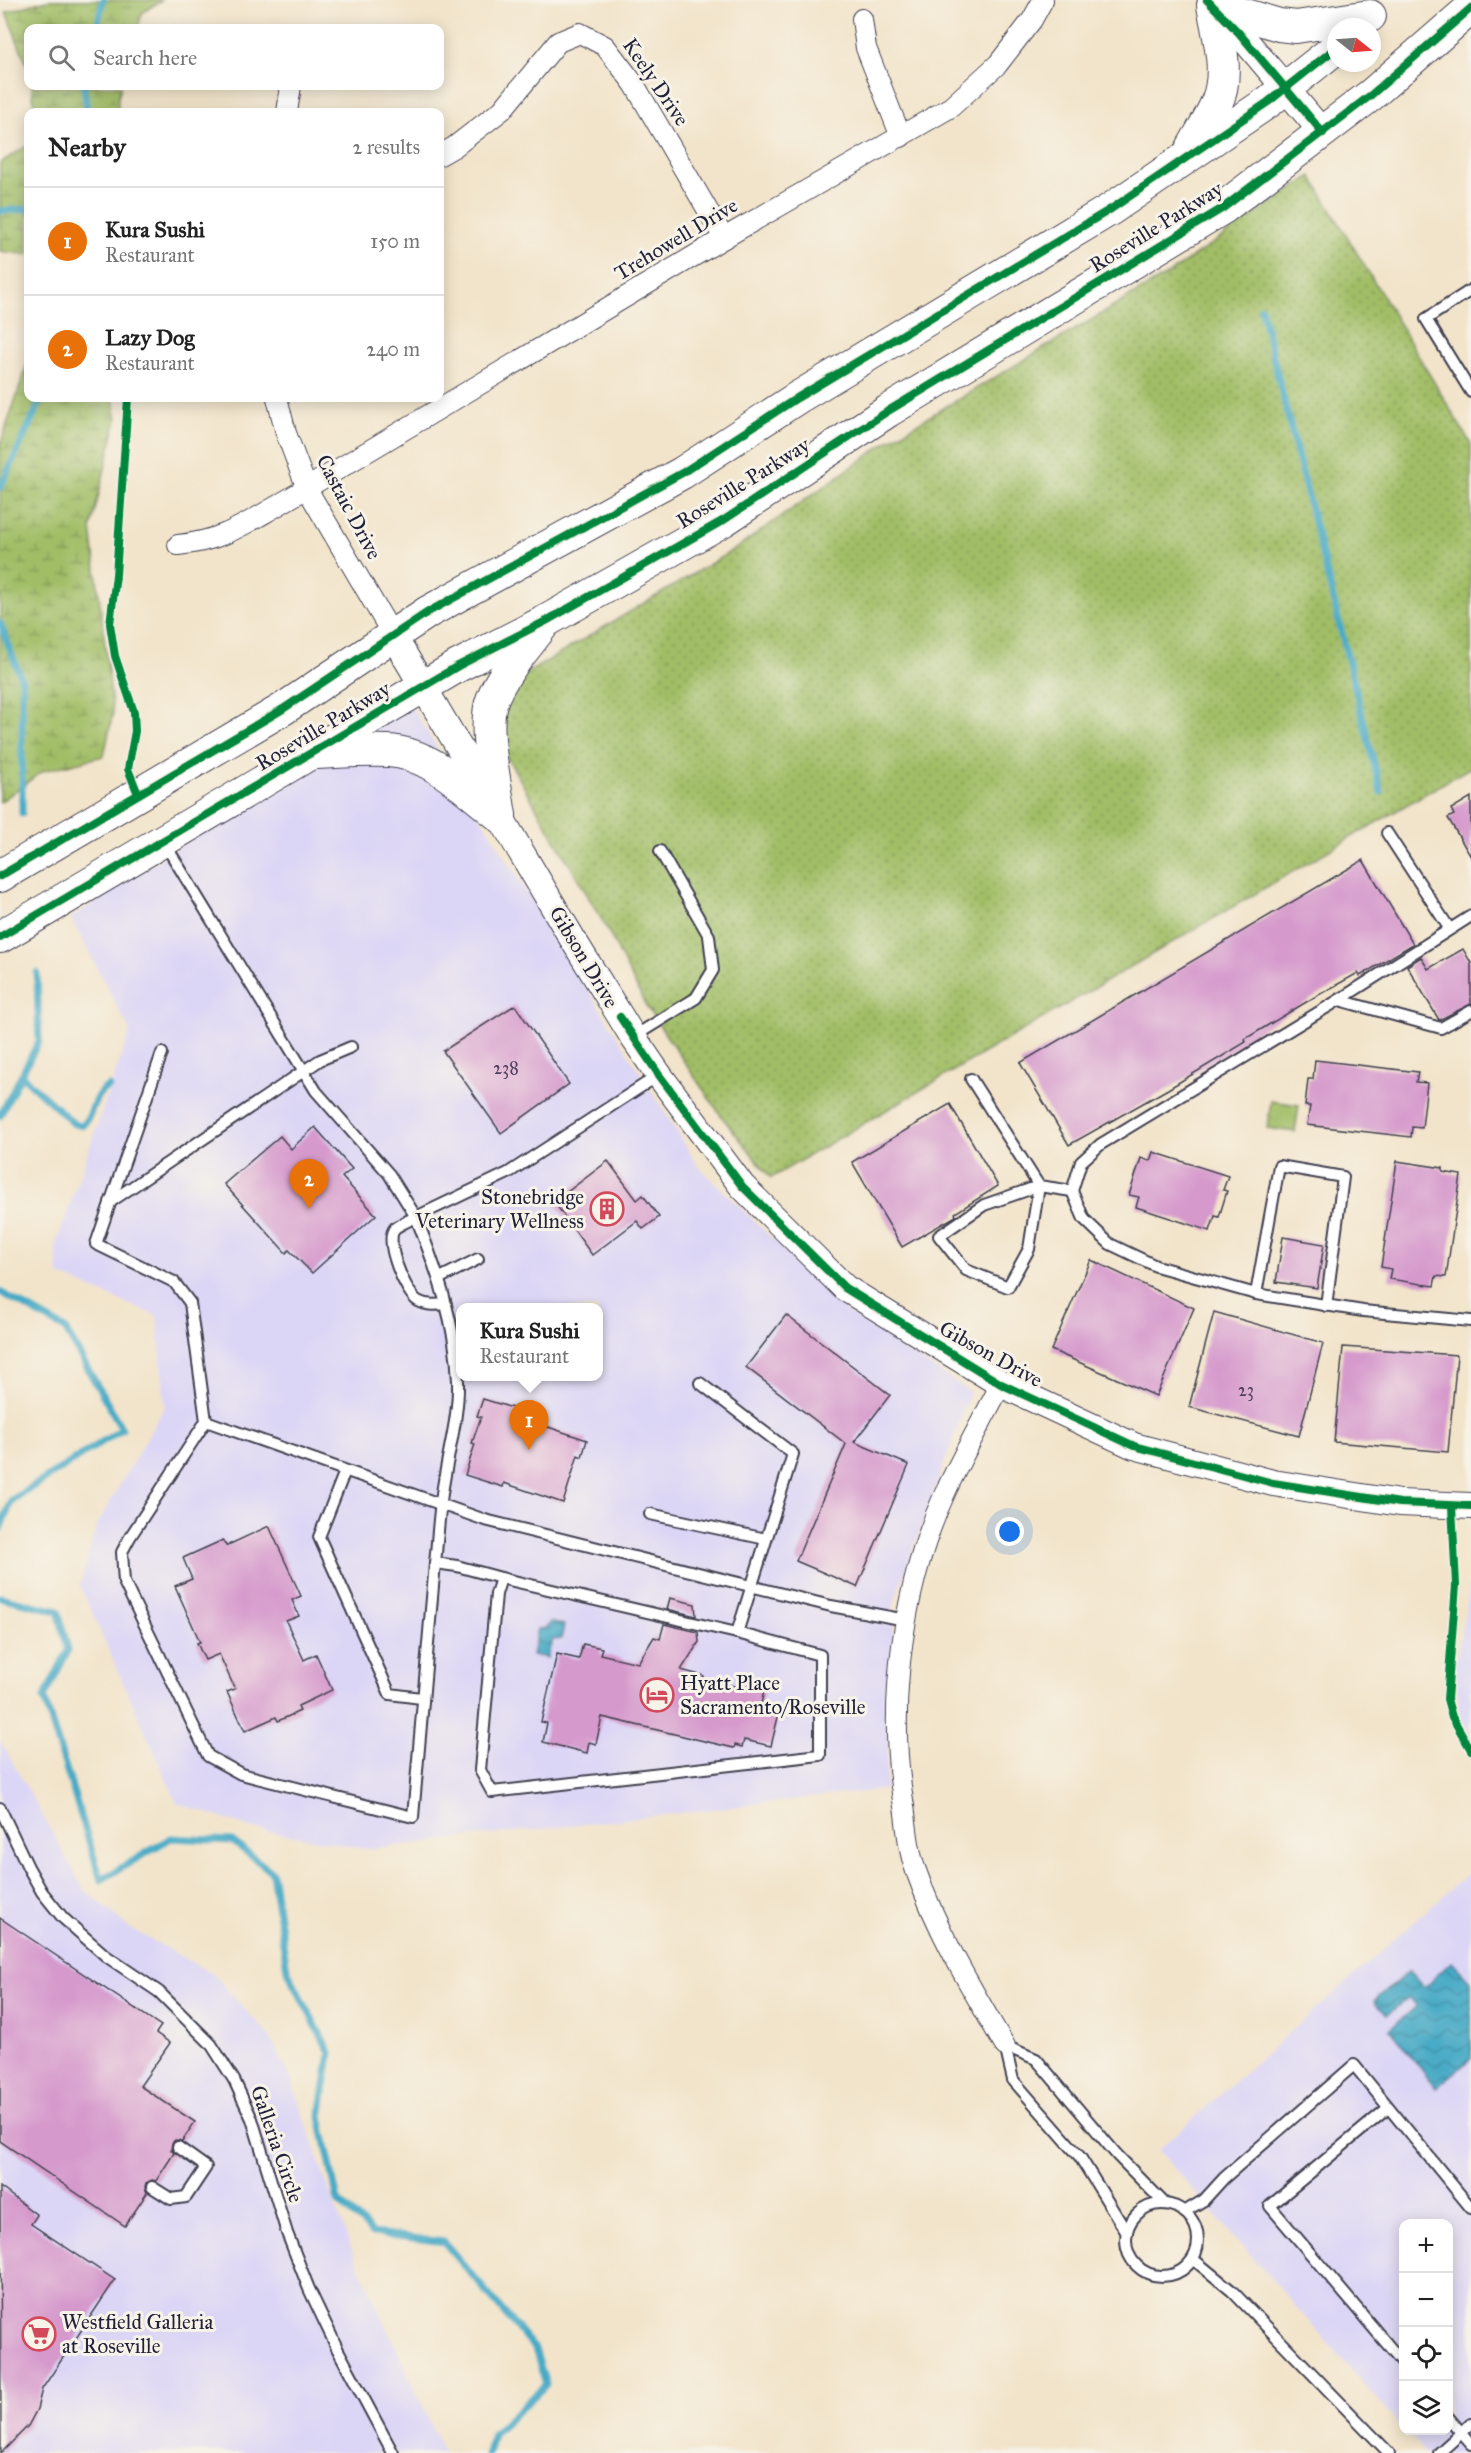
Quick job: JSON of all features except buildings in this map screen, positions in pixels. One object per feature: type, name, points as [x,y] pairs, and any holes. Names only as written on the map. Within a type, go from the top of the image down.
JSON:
[{"type":"main road","points":[[1210,2],[1279,25],[1296,27],[1373,14]]},
{"type":"main road","points":[[1187,156],[1218,101],[1223,77],[1223,62],[1210,2]]},
{"type":"main road","name":"Roseville Parkway","points":[[0,938],[422,687],[546,621],[723,520],[888,411],[1223,208],[1371,95],[1471,8]]},
{"type":"main road","name":"Roseville Parkway","points":[[0,876],[283,709],[392,634],[442,604],[682,473],[797,398],[1111,209],[1268,102],[1327,55]]},
{"type":"main road","points":[[500,816],[488,726],[491,702],[498,686],[546,621]]},
{"type":"main road","points":[[314,753],[390,751],[407,754],[433,764],[500,816]]},
{"type":"street","name":"Trehowell Drive","points":[[178,544],[204,542],[228,534],[307,489],[724,238],[951,107],[998,64],[1032,20],[1043,0]]},
{"type":"street","points":[[1210,2],[1323,133]]},
{"type":"street","points":[[862,19],[866,48],[901,137]]},
{"type":"street","name":"Keely Drive","points":[[444,153],[502,110],[558,42],[580,33],[605,46],[634,84],[724,238]]},
{"type":"street","points":[[288,108],[290,90]]},
{"type":"street","name":"Castaic Drive","points":[[278,402],[286,433],[307,489],[392,634]]},
{"type":"street","name":"Gibson Drive","points":[[392,634],[633,1037],[659,1075],[742,1186],[845,1288],[1001,1384],[1134,1446],[1273,1483],[1400,1503],[1471,1506]]},
{"type":"street","points":[[1001,1384],[963,1454],[936,1515],[914,1579],[906,1620],[899,1700],[898,1763],[914,1866],[954,1960],[1005,2046]]},
{"type":"lane","points":[[1471,290],[1426,319],[1471,392]]},
{"type":"lane","points":[[1387,833],[1449,928]]},
{"type":"lane","points":[[164,841],[316,1091],[389,1174],[416,1217],[440,1278],[453,1329],[456,1361]]},
{"type":"lane","points":[[633,1037],[696,998],[713,970],[709,936],[660,851]]},
{"type":"lane","points":[[1471,916],[1339,1000],[1101,1144],[1081,1162],[1072,1191],[1084,1219],[1110,1244],[1156,1266],[1256,1294],[1326,1306],[1471,1321]]},
{"type":"lane","points":[[1339,1000],[1441,1028],[1471,1011]]},
{"type":"lane","points":[[110,1202],[320,1060],[351,1047]]},
{"type":"lane","points":[[162,1053],[96,1244],[174,1282],[190,1303],[206,1421],[122,1552],[124,1582],[208,1756],[241,1774],[412,1817],[443,1482],[454,1432],[458,1381]]},
{"type":"lane","points":[[446,1304],[430,1305],[408,1293],[392,1252],[391,1236],[395,1228],[508,1173],[659,1075]]},
{"type":"lane","points":[[970,1079],[1039,1186],[1029,1249],[1008,1287],[966,1269],[939,1236],[984,1205],[1039,1186],[1072,1191]]},
{"type":"lane","points":[[1256,1294],[1280,1166],[1344,1177],[1326,1306]]},
{"type":"lane","points":[[440,1278],[478,1259]]},
{"type":"lane","points":[[700,1383],[793,1454],[737,1633]]},
{"type":"lane","points":[[206,1421],[442,1506],[549,1537],[831,1606],[906,1620]]},
{"type":"lane","points":[[345,1471],[319,1537],[390,1694],[422,1698]]},
{"type":"lane","points":[[650,1514],[766,1539]]},
{"type":"lane","points":[[435,1563],[457,1566],[820,1654],[820,1755],[492,1792],[480,1770],[496,1594],[501,1578]]},
{"type":"lane","name":"Galleria Circle","points":[[0,1808],[42,1892],[63,1918],[80,1936],[159,1992],[211,2044],[234,2080],[252,2119],[287,2233],[309,2289],[338,2350],[393,2453]]},
{"type":"lane","points":[[1005,2046],[1036,2059],[1117,2156],[1165,2204],[1184,2212],[1196,2229],[1198,2239],[1193,2259],[1178,2273],[1159,2276],[1149,2274],[1133,2262],[1128,2253],[1127,2233],[1080,2157],[1013,2080],[1005,2046]]},
{"type":"lane","points":[[1184,2212],[1204,2200],[1224,2178],[1354,2065],[1471,2208]]},
{"type":"lane","points":[[1388,2108],[1270,2206],[1399,2358]]},
{"type":"lane","points":[[152,2187],[171,2199],[186,2197],[206,2167],[178,2147]]},
{"type":"lane","points":[[1127,2233],[1137,2214],[1145,2208],[1165,2204]]},
{"type":"lane","points":[[1193,2259],[1232,2291],[1389,2453]]},
{"type":"lane","points":[[1453,2422],[1471,2444]]},
{"type":"lane","points":[[1439,2453],[1471,2424]]},
{"type":"shaded area","points":[[406,698],[698,1166],[847,1312],[970,1392],[894,1602],[886,1789],[368,1849],[251,1828],[177,1803],[80,1586],[96,1527],[165,1406],[157,1316],[59,1275],[55,1247],[130,1031],[71,918]]},
{"type":"shaded area","points":[[1471,1581],[1471,1733],[1460,1720],[1455,1665]]},
{"type":"shaded area","points":[[0,1740],[84,1889],[131,1929],[213,1974],[269,2036],[290,2076],[323,2174],[355,2257],[444,2453],[0,2453]]},
{"type":"shaded area","points":[[1471,1871],[1471,2453],[1425,2453],[1409,2435],[1453,2435],[1453,2219],[1399,2219],[1399,2424],[1158,2150]]},
{"type":"green space","points":[[47,0],[162,0],[142,13],[139,24],[24,24],[24,58],[6,12]]},
{"type":"green space","points":[[32,90],[120,90],[118,108],[35,108]]},
{"type":"green space","points":[[24,148],[24,254],[0,251],[0,163]]},
{"type":"green space","points":[[1311,176],[1471,444],[1471,767],[771,1178],[722,1117],[646,1006],[606,927],[501,747],[500,714],[505,698],[527,673],[735,549],[890,440],[1168,274]]},
{"type":"green space","points":[[24,374],[24,402],[114,402],[117,419],[91,527],[113,713],[104,756],[43,771],[0,802],[0,445]]},
{"type":"green space","points":[[1271,1101],[1299,1105],[1295,1132],[1267,1128]]},
{"type":"water","points":[[550,1622],[564,1625],[561,1639],[552,1640],[547,1658],[532,1655],[538,1629],[546,1628]]},
{"type":"water","points":[[1452,1962],[1471,1982],[1471,2059],[1436,2088],[1390,2029],[1417,2006],[1409,1997],[1387,2015],[1374,2001],[1409,1971],[1423,1987]]},
{"type":"waterway","points":[[98,24],[103,0]]},
{"type":"waterway","points":[[84,90],[87,108]]},
{"type":"waterway","points":[[0,211],[24,209]]},
{"type":"waterway","points":[[1261,308],[1381,792]]},
{"type":"waterway","points":[[0,488],[40,402]]},
{"type":"waterway","points":[[0,623],[22,681],[22,813]]},
{"type":"waterway","points":[[0,1116],[39,1041],[37,973]]},
{"type":"waterway","points":[[21,1075],[74,1124],[83,1125],[99,1094],[109,1086]]},
{"type":"waterway","points":[[0,1292],[65,1329],[122,1429],[12,1500],[0,1529]]},
{"type":"waterway","points":[[0,1597],[58,1611],[68,1650],[44,1698],[101,1880],[171,1838],[232,1841],[272,1872],[287,1970],[330,2053],[320,2117],[338,2201],[373,2233],[444,2242],[535,2349],[546,2385],[493,2434],[488,2453]]},
{"type":"cycle path","points":[[1207,0],[1239,33],[1323,133]]},
{"type":"cycle path","points":[[0,937],[458,666],[546,621],[724,520],[888,411],[1223,208],[1371,95],[1471,8]]},
{"type":"cycle path","points":[[0,876],[283,709],[428,612],[682,473],[797,398],[1111,209],[1268,102],[1327,55]]},
{"type":"cycle path","points":[[128,402],[116,575],[110,624],[115,656],[134,712],[135,731],[128,769],[138,794]]},
{"type":"cycle path","points":[[620,1017],[659,1075],[742,1186],[845,1288],[1001,1384],[1134,1446],[1273,1483],[1400,1503],[1471,1506]]},
{"type":"cycle path","points":[[1452,1506],[1456,1585],[1447,1699],[1452,1717],[1471,1750]]},
{"type":"place","name":"Lazy Dog","points":[[309,1209]]},
{"type":"place","name":"Stonebridge Veterinary Wellness","points":[[607,1209]]},
{"type":"place","name":"Kura Sushi","points":[[529,1450]]},
{"type":"place","name":"Hyatt Place Sacramento/Roseville","points":[[657,1695]]},
{"type":"place","name":"Westfield Galleria at Roseville","points":[[39,2334]]}]
